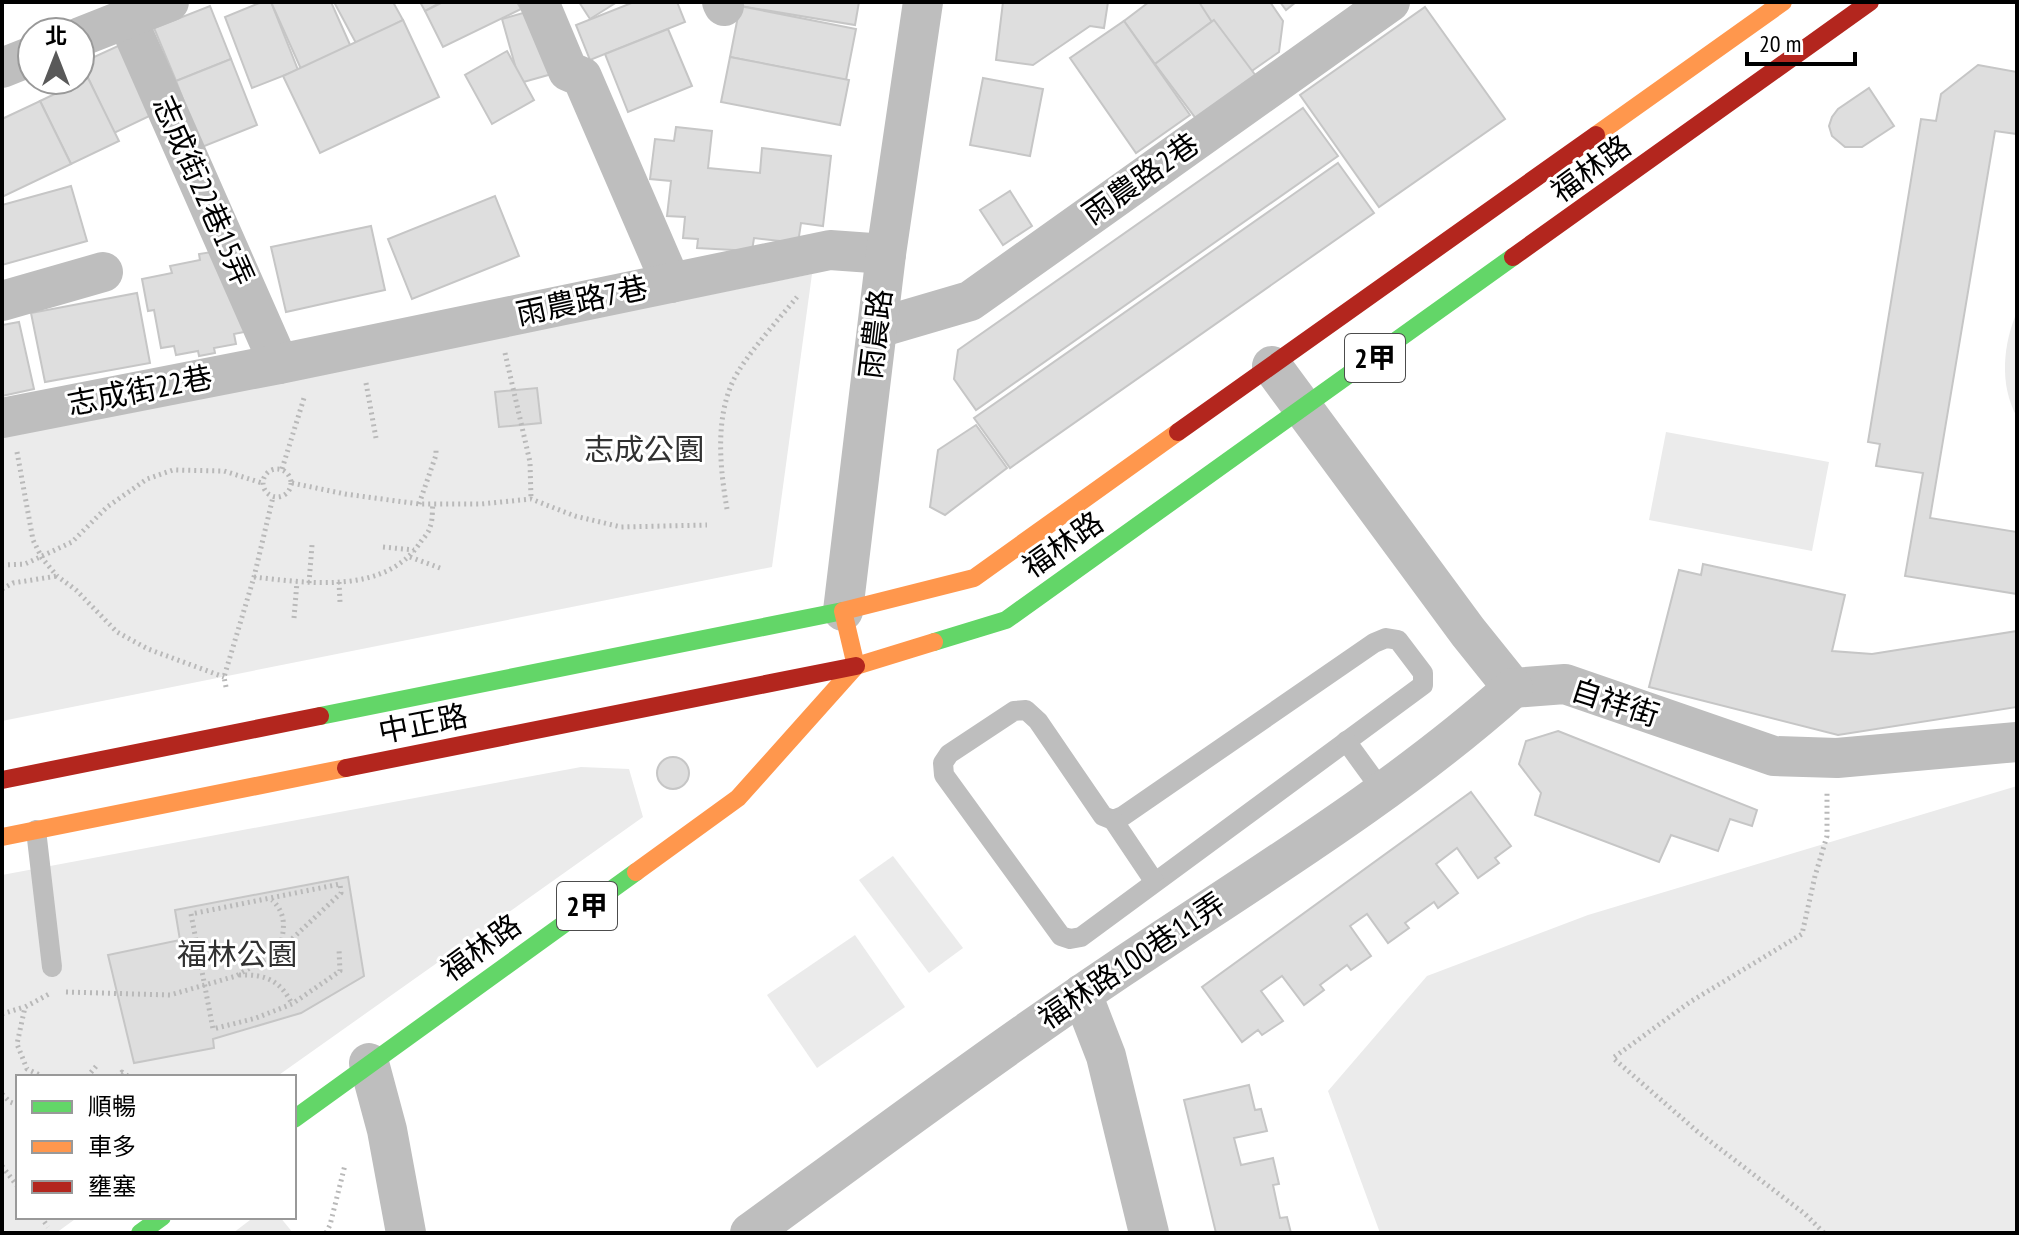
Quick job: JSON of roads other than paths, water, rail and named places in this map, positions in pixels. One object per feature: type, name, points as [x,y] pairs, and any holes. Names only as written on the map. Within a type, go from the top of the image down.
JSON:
[{"type":"main road","name":"福林路","points":[[843,611],[974,578],[1783,2]]},
{"type":"main road","name":"福林路","points":[[296,1118],[738,798],[856,666],[1006,620],[1870,2]]},
{"type":"main road","name":"雨農路","points":[[843,611],[856,666]]},
{"type":"main road","name":"中正路","points":[[2,780],[843,611]]},
{"type":"main road","name":"中正路","points":[[2,837],[856,666]]},
{"type":"main road","points":[[140,1233],[159,1219]]},
{"type":"street","points":[[96,31],[169,2]]},
{"type":"street","points":[[539,2],[568,71],[582,77],[671,283]]},
{"type":"street","name":"雨農路","points":[[843,611],[886,254],[923,2]]},
{"type":"street","name":"雨農路2巷","points":[[878,328],[970,301],[1390,2]]},
{"type":"street","name":"志成街22巷15弄","points":[[127,19],[279,364]]},
{"type":"street","name":"雨農路7巷","points":[[279,364],[830,250],[886,254]]},
{"type":"street","points":[[2,301],[103,272]]},
{"type":"street","name":"志成街22巷","points":[[9,430],[279,364]]},
{"type":"street","points":[[1272,366],[1468,632],[1513,688]]},
{"type":"street","name":"自祥街","points":[[1513,688],[1565,684],[1774,756],[1837,758],[2017,742]]},
{"type":"street","name":"福林路100巷11弄","points":[[764,1228],[1082,994],[1383,792],[1459,737],[1513,688]]},
{"type":"street","points":[[1082,994],[1106,1056],[1149,1233]]},
{"type":"street","points":[[369,1063],[387,1130],[406,1233]]},
{"type":"lane","points":[[1113,820],[1374,643],[1386,638],[1398,640],[1423,673],[1423,685],[1081,937],[1070,939],[1061,936],[944,775],[943,763],[949,754],[1014,711],[1026,710],[1038,721],[1103,816],[1113,820],[1154,881]]},
{"type":"lane","points":[[1346,741],[1383,792]]},
{"type":"lane","points":[[36,830],[52,967]]},
{"type":"park label","name":"志成公園","points":[[644,450]]},
{"type":"park label","name":"福林公園","points":[[237,955]]}]
